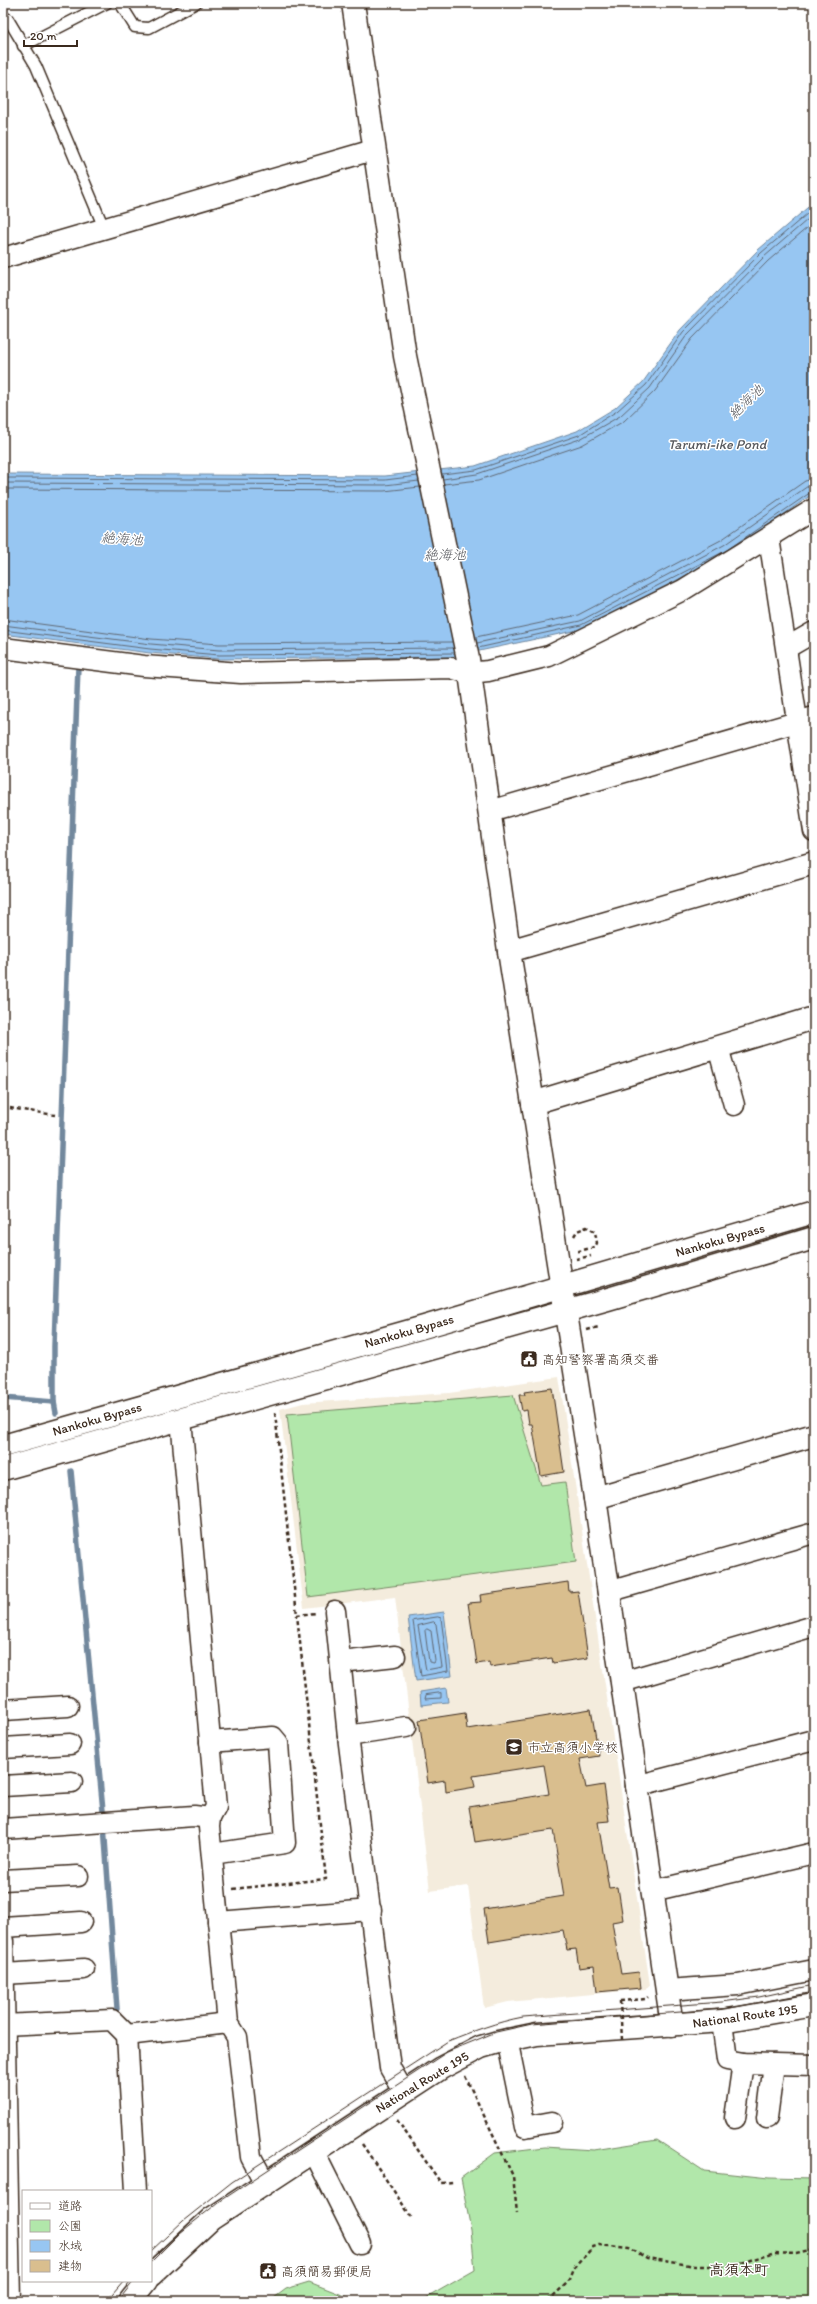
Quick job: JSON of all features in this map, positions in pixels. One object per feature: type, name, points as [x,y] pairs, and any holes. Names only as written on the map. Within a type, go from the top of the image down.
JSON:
[{"type":"main road","points":[[353,3],[373,150],[405,356],[426,465],[469,666],[509,951],[595,1498],[672,2025]]},
{"type":"main road","points":[[509,951],[814,863]]},
{"type":"main road","points":[[533,1103],[814,1018]]},
{"type":"main road","name":"Nankoku Bypass","points":[[3,1446],[416,1329],[561,1285],[814,1212]]},
{"type":"main road","name":"Nankoku Bypass","points":[[3,1470],[565,1311],[814,1238]]},
{"type":"main road","points":[[595,1498],[814,1435]]},
{"type":"main road","name":"National Route 195","points":[[152,2273],[211,2219],[404,2092],[457,2059],[481,2048],[507,2039],[537,2034],[722,2021],[814,2005]]},
{"type":"main road","name":"National Route 195","points":[[130,2301],[145,2282]]},
{"type":"street","points":[[3,258],[373,150]]},
{"type":"street","points":[[3,648],[144,666],[233,672],[451,668],[469,666],[488,671],[549,656],[683,590],[814,509]]},
{"type":"street","points":[[769,538],[788,647],[806,719],[814,831]]},
{"type":"street","points":[[788,647],[814,632]]},
{"type":"street","points":[[490,810],[806,719]]},
{"type":"street","points":[[718,1047],[734,1105]]},
{"type":"street","points":[[181,1419],[216,1807],[210,1818],[228,2023],[237,2037],[252,2157],[265,2183]]},
{"type":"street","points":[[608,1592],[814,1533]]},
{"type":"street","points":[[335,1611],[348,1736],[390,2068],[404,2092]]},
{"type":"street","points":[[622,1682],[814,1626]]},
{"type":"street","points":[[341,1662],[395,1656]]},
{"type":"street","points":[[3,1710],[68,1706]]},
{"type":"street","points":[[348,1736],[406,1727]]},
{"type":"street","points":[[210,1742],[273,1737],[278,1743],[285,1843],[212,1854]]},
{"type":"street","points":[[636,1786],[814,1740]]},
{"type":"street","points":[[3,1748],[70,1744]]},
{"type":"street","points":[[3,1786],[72,1782]]},
{"type":"street","points":[[3,1829],[194,1816],[210,1818]]},
{"type":"street","points":[[652,1891],[814,1853]]},
{"type":"street","points":[[3,1880],[78,1876]]},
{"type":"street","points":[[218,1922],[370,1910]]},
{"type":"street","points":[[3,1927],[81,1922]]},
{"type":"street","points":[[3,1941],[10,2301]]},
{"type":"street","points":[[4,1974],[84,1970]]},
{"type":"street","points":[[667,1990],[738,1985],[814,1970]]},
{"type":"street","points":[[4,2025],[112,2020],[127,2035],[136,2190]]},
{"type":"street","points":[[722,2021],[727,2060],[743,2063],[814,2065]]},
{"type":"street","points":[[127,2035],[228,2023]]},
{"type":"street","points":[[507,2039],[525,2127],[552,2122]]},
{"type":"street","points":[[735,2118],[743,2063]]},
{"type":"street","points":[[767,2118],[774,2064]]},
{"type":"street","points":[[314,2152],[360,2244]]},
{"type":"lane","points":[[24,46],[107,3]]},
{"type":"lane","points":[[120,3],[135,27],[149,28],[196,3]]},
{"type":"lane","points":[[3,17],[8,19],[36,66],[104,228]]},
{"type":"path","points":[[3,1107],[56,1115]]},
{"type":"path","points":[[572,1253],[585,1251],[595,1247],[597,1243],[595,1232],[592,1228],[582,1228],[574,1236]]},
{"type":"path","points":[[583,1331],[599,1327]]},
{"type":"path","points":[[275,1410],[297,1615],[335,1611]]},
{"type":"path","points":[[622,2040],[620,2001],[646,1999]]},
{"type":"path","points":[[457,2059],[513,2176],[517,2213]]},
{"type":"path","points":[[386,2104],[441,2183],[453,2182]]},
{"type":"path","points":[[351,2127],[412,2218]]},
{"type":"path","points":[[548,2301],[568,2282],[573,2269],[593,2247],[599,2245],[629,2248],[647,2258],[695,2266],[732,2266],[772,2253],[796,2254],[814,2250]]},
{"type":"shaded area","name":"市立高須小学校","points":[[559,1377],[650,1985],[646,1989],[508,2002],[484,2008],[468,1886],[430,1891],[395,1597],[304,1608],[280,1409],[303,1403],[449,1393]]},
{"type":"green space","points":[[513,1395],[541,1485],[565,1482],[576,1562],[308,1597],[287,1414]]},
{"type":"green space","points":[[657,2140],[704,2171],[769,2178],[814,2179],[814,2301],[421,2301],[475,2270],[471,2230],[461,2178],[495,2153],[544,2147],[594,2150]]},
{"type":"green space","points":[[309,2282],[350,2298],[354,2301],[270,2301],[286,2289]]},
{"type":"water","name":"Tarumi-ike Pond","points":[[814,202],[814,493],[729,553],[583,629],[451,657],[219,659],[150,653],[3,634],[3,474],[385,476],[475,466],[577,431],[615,408],[643,382],[680,330],[758,250]]},
{"type":"water","points":[[444,1612],[452,1676],[416,1681],[408,1617]]},
{"type":"water","points":[[446,1688],[448,1702],[421,1705],[420,1692]]},
{"type":"building","points":[[552,1388],[564,1472],[541,1476],[532,1424],[529,1424],[527,1410],[522,1411],[519,1395],[525,1395],[524,1392]]},
{"type":"building","points":[[568,1582],[569,1592],[578,1591],[588,1658],[553,1663],[552,1658],[490,1667],[489,1662],[477,1664],[468,1603],[481,1602],[480,1595]]},
{"type":"building","points":[[591,1709],[599,1756],[580,1759],[586,1788],[604,1785],[609,1821],[598,1822],[609,1888],[618,1887],[623,1920],[612,1922],[621,1974],[639,1972],[641,1988],[597,1992],[594,1966],[579,1968],[576,1949],[567,1950],[563,1930],[489,1942],[484,1909],[564,1896],[553,1830],[475,1842],[469,1807],[549,1794],[544,1765],[473,1776],[475,1787],[446,1792],[445,1780],[428,1783],[419,1720],[465,1713],[467,1729]]},
{"type":"waterway","points":[[56,1413],[54,1402],[54,1346],[78,666]]},
{"type":"waterway","points":[[3,1398],[54,1402]]},
{"type":"waterway","points":[[71,1471],[103,1811],[117,2009]]},
{"type":"tram line","points":[[152,2250],[183,2221],[232,2182],[448,2041],[485,2027],[523,2017],[722,2002],[759,1997],[814,1985]]},
{"type":"tram line","points":[[152,2261],[180,2233],[219,2202],[447,2052],[496,2032],[532,2024],[730,2008],[814,1992]]},
{"type":"tram line","points":[[107,2301],[123,2282]]},
{"type":"tram line","points":[[118,2301],[133,2282]]},
{"type":"place","name":"高知警察署高須交番","points":[[529,1359]]},
{"type":"place","name":"市立高須小学校","points":[[514,1747]]},
{"type":"place","name":"高須簡易郵便局","points":[[268,2271]]},
{"type":"district","name":"高須本町","points":[[739,2270]]},
{"type":"water label","name":"絶海池","points":[[746,402]]},
{"type":"water label","name":"絶海池","points":[[122,539]]},
{"type":"water label","name":"絶海池","points":[[445,555]]}]
